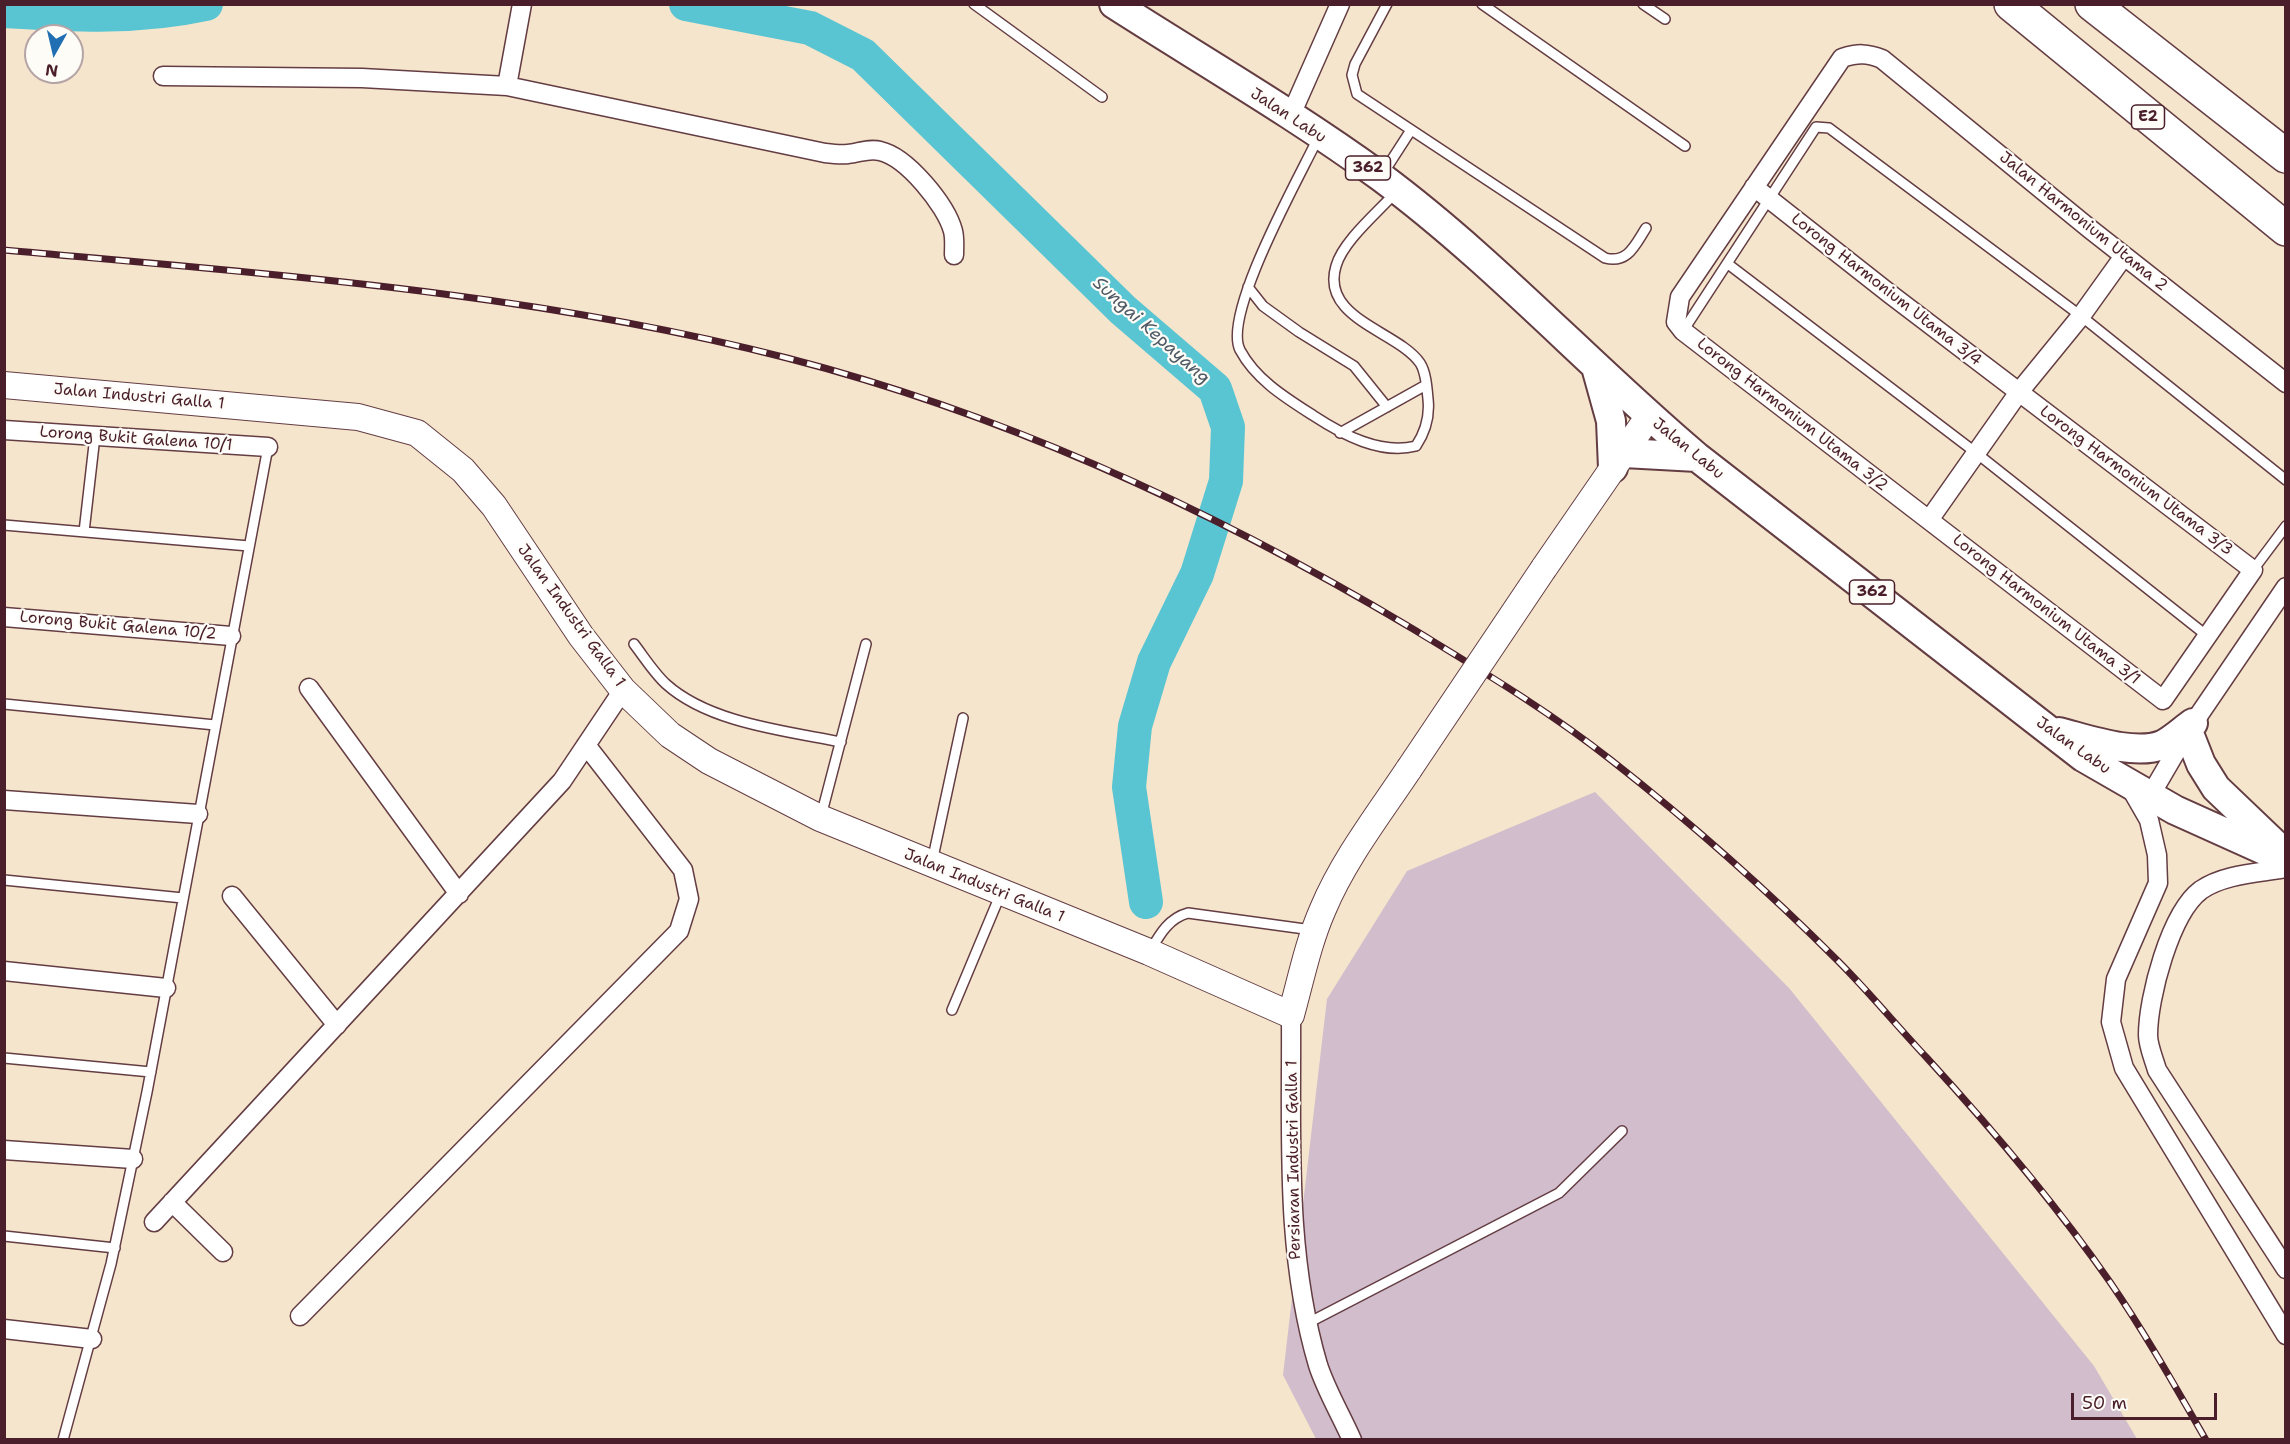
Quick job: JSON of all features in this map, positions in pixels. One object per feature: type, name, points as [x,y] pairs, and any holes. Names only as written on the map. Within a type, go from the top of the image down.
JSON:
[{"type":"highway","name":"E2","points":[[2011,4],[2286,229]]},
{"type":"highway","points":[[2092,4],[2286,156]]},
{"type":"main road","name":"Jalan Labu","points":[[1114,4],[1290,117],[1389,184],[1482,259],[1649,416],[1696,457],[2083,757],[2139,789],[2286,860]]},
{"type":"main road","points":[[1596,366],[1611,421],[1618,460]]},
{"type":"main road","name":"Jalan Industri Galla 1","points":[[4,385],[358,417],[417,433],[463,470],[494,506],[581,636],[623,690],[670,735],[709,761],[820,818],[1149,952],[1291,1015]]},
{"type":"main road","points":[[1291,1015],[1314,930],[1345,866],[1544,568],[1649,416]]},
{"type":"main road","points":[[1618,460],[1696,457]]},
{"type":"main road","points":[[2045,729],[2115,746],[2141,747],[2162,745],[2190,727],[2201,764],[2216,788],[2286,854]]},
{"type":"street","points":[[507,86],[522,4]]},
{"type":"street","points":[[1290,117],[1340,4]]},
{"type":"street","name":"Jalan Harmonium Utama 2","points":[[1761,193],[1842,58],[1856,53],[1882,59],[2124,256],[2286,383]]},
{"type":"street","points":[[163,76],[362,78],[507,86],[825,153],[845,155],[869,150],[888,154],[910,168],[948,219],[952,230],[954,255]]},
{"type":"street","name":"Lorong Harmonium Utama 3/2","points":[[1761,193],[1680,297],[1676,322],[1683,331],[1929,520]]},
{"type":"street","name":"Lorong Harmonium Utama 3/4","points":[[1761,193],[2019,393]]},
{"type":"street","points":[[1929,520],[1975,452],[2081,316],[2124,256]]},
{"type":"street","name":"Lorong Harmonium Utama 3/3","points":[[2019,393],[2253,570]]},
{"type":"street","name":"Lorong Bukit Galena 10/1","points":[[4,430],[268,447]]},
{"type":"street","name":"Lorong Harmonium Utama 3/1","points":[[1929,520],[2163,700],[2206,635]]},
{"type":"street","points":[[2206,635],[2253,570]]},
{"type":"street","points":[[2285,590],[2190,727],[2139,789],[2157,855],[2158,884],[2116,979],[2111,1022],[2130,1078],[2285,1331]]},
{"type":"street","name":"Lorong Bukit Galena 10/2","points":[[4,617],[231,636]]},
{"type":"street","points":[[309,688],[459,894]]},
{"type":"street","points":[[154,1222],[562,781],[623,690]]},
{"type":"street","points":[[300,1316],[679,931],[689,899],[683,870],[586,745]]},
{"type":"street","points":[[4,800],[198,813]]},
{"type":"street","points":[[2286,868],[2230,878],[2201,890],[2186,906],[2173,930],[2160,968],[2150,1007],[2147,1037],[2157,1070],[2286,1269]]},
{"type":"street","points":[[232,896],[337,1025]]},
{"type":"street","points":[[4,971],[166,988]]},
{"type":"street","name":"Persiaran Industri Galla 1","points":[[1291,1015],[1293,1216],[1298,1281],[1319,1367],[1352,1440]]},
{"type":"street","points":[[4,1150],[134,1159]]},
{"type":"street","points":[[172,1202],[223,1252]]},
{"type":"street","points":[[4,1329],[92,1339]]},
{"type":"lane","points":[[974,4],[1102,98]]},
{"type":"lane","points":[[1387,4],[1355,64],[1353,85],[1357,94],[1605,258],[1619,260],[1627,256],[1646,228]]},
{"type":"lane","points":[[1482,4],[1685,146]]},
{"type":"lane","points":[[1643,4],[1665,20]]},
{"type":"lane","points":[[1683,331],[1728,264],[1761,193],[1816,127],[1829,128],[2081,316],[2286,480]]},
{"type":"lane","points":[[1319,136],[1248,287],[1237,330],[1239,348],[1254,370],[1278,393],[1340,433],[1401,450],[1416,446],[1425,433],[1429,410],[1421,364],[1408,351],[1348,311],[1339,298],[1334,282],[1335,267],[1389,184],[1410,130]]},
{"type":"lane","points":[[1728,264],[1975,452],[2206,635]]},
{"type":"lane","points":[[1248,287],[1263,306],[1299,332],[1354,366],[1387,407]]},
{"type":"lane","points":[[1340,433],[1426,385]]},
{"type":"lane","points":[[84,532],[95,436]]},
{"type":"lane","points":[[63,1440],[115,1248],[134,1159],[268,447]]},
{"type":"lane","points":[[4,525],[249,546]]},
{"type":"lane","points":[[2253,570],[2286,526]]},
{"type":"lane","points":[[634,644],[666,684],[704,709],[772,729],[841,742]]},
{"type":"lane","points":[[820,818],[866,644]]},
{"type":"lane","points":[[4,704],[215,725]]},
{"type":"lane","points":[[931,865],[963,718]]},
{"type":"lane","points":[[4,880],[183,898]]},
{"type":"lane","points":[[952,1010],[1001,892]]},
{"type":"lane","points":[[1149,952],[1158,936],[1176,916],[1188,913],[1314,930]]},
{"type":"lane","points":[[4,1058],[151,1072]]},
{"type":"lane","points":[[1308,1323],[1559,1193],[1622,1131]]},
{"type":"lane","points":[[4,1236],[115,1248]]},
{"type":"shaded area","points":[[1595,792],[1789,988],[2094,1366],[2137,1439],[1316,1439],[1283,1375],[1327,999],[1407,871]]},
{"type":"waterway","name":"Sungai Kepayang","points":[[4,11],[130,14],[206,4]]},
{"type":"waterway","name":"Sungai Kepayang","points":[[686,4],[810,28],[863,55],[1123,310],[1215,389],[1228,427],[1226,481],[1197,574],[1154,662],[1135,726],[1129,787],[1146,902]]},
{"type":"railway","points":[[4,250],[398,288],[496,301],[691,335],[870,381],[951,408],[1110,471],[1264,545],[1413,629],[1514,691],[1563,725],[1670,808],[1784,908],[1872,997],[1975,1112],[2045,1195],[2123,1301],[2206,1440]]}]
